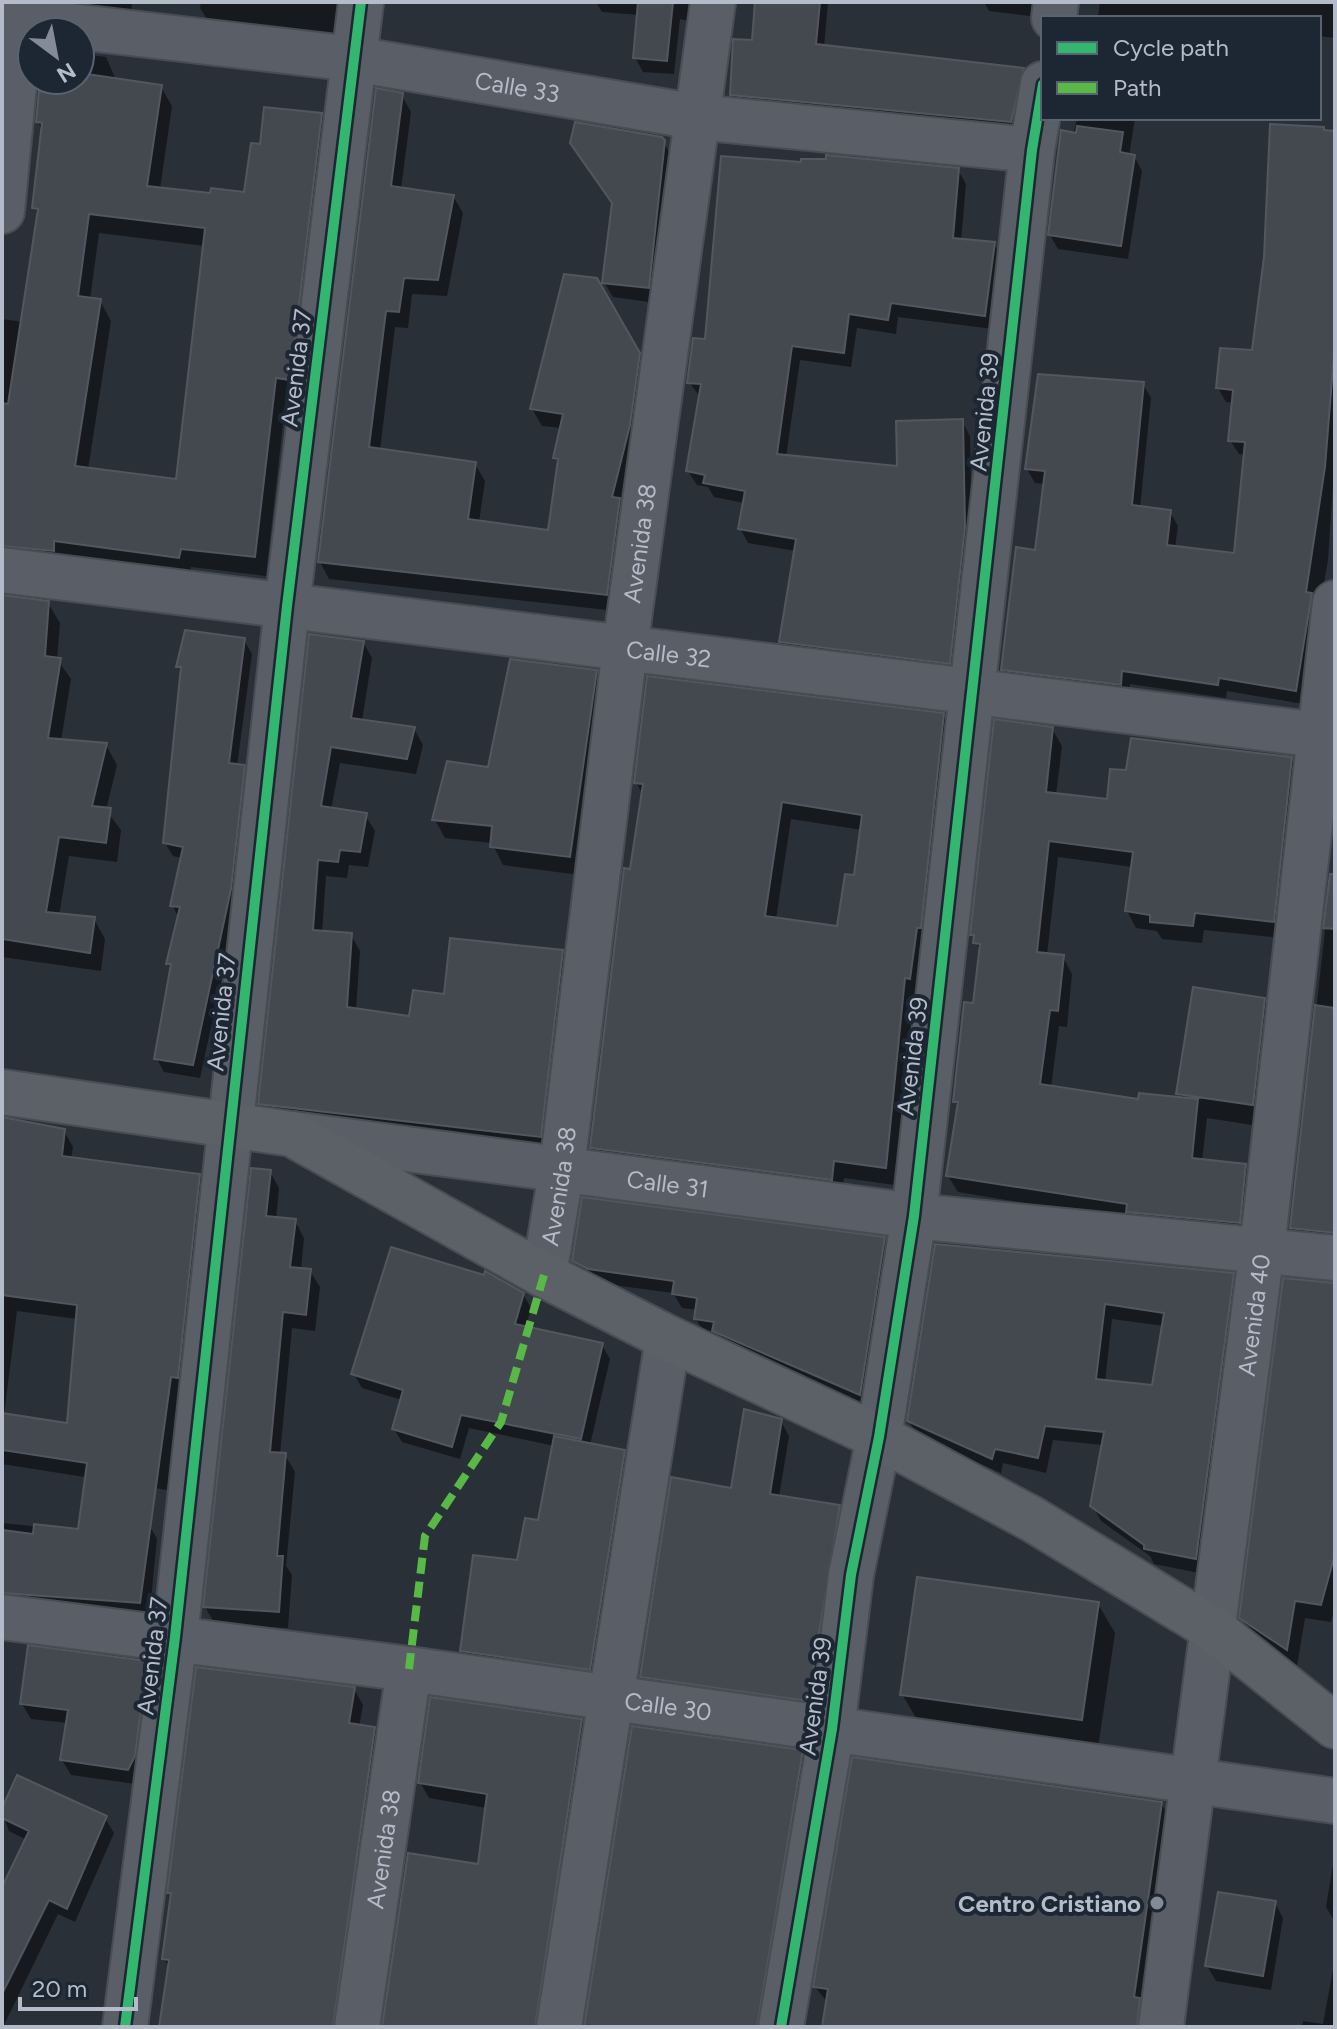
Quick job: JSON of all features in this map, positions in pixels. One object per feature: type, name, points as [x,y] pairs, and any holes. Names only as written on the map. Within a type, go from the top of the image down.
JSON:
[{"type":"main road","name":"Calle 31","points":[[2,1092],[292,1134]]},
{"type":"main road","points":[[292,1134],[544,1275],[668,1338],[879,1437],[1032,1519],[1213,1629],[1335,1726]]},
{"type":"street","name":"Avenida 37","points":[[125,2027],[175,1637],[228,1125],[287,606],[361,2]]},
{"type":"street","name":"Avenida 38","points":[[544,1275],[562,1168],[625,648],[713,2]]},
{"type":"street","name":"Calle 33","points":[[14,13],[354,59],[697,117],[1032,150]]},
{"type":"street","points":[[2,211],[14,13]]},
{"type":"street","name":"Avenida 39","points":[[781,2027],[832,1729],[851,1575],[879,1437],[914,1216],[1032,150],[1041,96]]},
{"type":"street","name":"Calle 32","points":[[2,570],[1328,736]]},
{"type":"street","name":"Avenida 40","points":[[1161,2027],[1328,736],[1335,603]]},
{"type":"street","name":"Calle 31","points":[[292,1134],[914,1216],[1335,1258]]},
{"type":"street","points":[[559,2027],[608,1700],[668,1338]]},
{"type":"street","name":"Calle 30","points":[[2,1617],[409,1669],[608,1700],[1335,1801]]},
{"type":"street","name":"Avenida 38","points":[[357,2027],[409,1669]]},
{"type":"building","points":[[638,2],[673,2],[667,61],[633,58]]},
{"type":"building","points":[[755,2],[820,2],[816,44],[1024,68],[1011,122],[730,95],[733,39],[752,40]]},
{"type":"building","points":[[96,75],[162,85],[147,186],[210,193],[211,188],[244,192],[251,143],[260,144],[264,107],[322,113],[290,380],[276,378],[255,557],[181,549],[179,558],[54,541],[54,551],[2,546],[2,403],[8,404],[38,209],[32,208],[42,123],[36,122],[38,96],[96,96]],"holes":[[[89,214],[205,228],[176,479],[75,466],[101,299],[78,296]]]},
{"type":"building","points":[[376,88],[403,93],[391,186],[454,195],[438,280],[404,278],[399,312],[386,311],[369,447],[476,462],[468,519],[548,530],[558,459],[553,458],[563,414],[530,409],[564,274],[597,278],[640,353],[630,425],[612,497],[620,498],[607,595],[318,562]]},
{"type":"building","points":[[575,122],[665,140],[649,288],[602,283],[612,203],[570,143]]},
{"type":"building","points":[[1270,124],[1324,127],[1324,130],[1335,131],[1335,342],[1325,467],[1306,592],[1312,593],[1296,691],[1219,678],[1218,685],[1122,671],[1121,685],[1001,670],[1016,547],[1035,550],[1045,471],[1025,469],[1038,374],[1144,382],[1132,505],[1171,510],[1167,545],[1234,553],[1245,442],[1228,441],[1233,390],[1216,388],[1220,348],[1252,350],[1264,257]]},
{"type":"building","points":[[1077,126],[1123,132],[1120,152],[1135,155],[1121,246],[1048,235],[1061,130],[1076,133]]},
{"type":"building","points":[[826,155],[959,168],[953,238],[995,242],[985,316],[891,303],[888,320],[849,314],[844,353],[792,346],[777,454],[897,466],[896,421],[963,419],[965,527],[950,664],[779,642],[796,539],[738,529],[745,491],[703,483],[705,475],[686,471],[701,384],[687,383],[693,338],[705,339],[721,156],[801,162],[801,159],[826,159]]},
{"type":"building","points":[[2,595],[49,601],[45,656],[61,658],[48,738],[107,743],[92,806],[111,808],[106,843],[59,837],[46,912],[95,917],[90,953],[2,939]]},
{"type":"building","points":[[185,630],[245,638],[229,763],[245,765],[231,889],[193,1065],[154,1059],[171,964],[166,964],[180,907],[170,906],[183,847],[163,843],[181,667],[176,667]]},
{"type":"building","points":[[309,634],[364,641],[351,718],[415,727],[407,759],[331,747],[321,806],[367,813],[360,852],[340,850],[338,862],[318,860],[313,930],[352,933],[347,1007],[409,1016],[413,990],[444,994],[450,938],[563,950],[541,1137],[258,1104]]},
{"type":"building","points":[[510,659],[597,670],[570,857],[490,847],[492,826],[432,820],[447,761],[488,767]]},
{"type":"building","points":[[647,676],[944,713],[921,928],[917,928],[910,979],[905,978],[886,1168],[834,1161],[832,1180],[590,1148],[624,868],[630,869],[643,784],[634,783]],"holes":[[[782,802],[862,815],[854,875],[845,874],[837,926],[765,916]]]},
{"type":"building","points":[[994,719],[1053,727],[1046,792],[1107,799],[1110,769],[1126,770],[1131,738],[1292,757],[1274,922],[1195,913],[1193,926],[1150,922],[1150,915],[1125,911],[1133,852],[1049,841],[1037,952],[1064,955],[1058,1011],[1050,1010],[1040,1084],[1138,1099],[1139,1093],[1198,1099],[1192,1158],[1246,1164],[1240,1223],[1126,1212],[1127,1204],[946,1176],[958,1102],[953,1102],[964,1002],[973,1003],[980,944],[973,943],[974,935],[970,935]]},
{"type":"building","points":[[1330,874],[1335,874],[1335,929],[1323,928]]},
{"type":"building","points":[[1193,987],[1265,998],[1253,1105],[1176,1094]]},
{"type":"building","points":[[1315,1005],[1335,1008],[1335,1233],[1290,1228]]},
{"type":"building","points":[[2,1117],[65,1129],[62,1156],[200,1174],[178,1378],[171,1377],[140,1603],[2,1593],[2,1530],[33,1534],[34,1524],[78,1529],[87,1463],[2,1450],[2,1413],[67,1423],[77,1305],[2,1295]]},
{"type":"building","points":[[251,1168],[271,1170],[266,1216],[296,1219],[290,1267],[311,1269],[306,1315],[283,1312],[270,1452],[286,1453],[277,1556],[283,1556],[279,1612],[203,1607]]},
{"type":"building","points":[[582,1197],[885,1237],[860,1395],[712,1331],[714,1322],[694,1319],[697,1298],[672,1294],[674,1281],[588,1269],[572,1261]]},
{"type":"building","points":[[935,1244],[1234,1273],[1196,1559],[1144,1549],[1144,1545],[1090,1506],[1104,1432],[1045,1426],[1038,1458],[995,1449],[992,1459],[907,1421]],"holes":[[[1105,1304],[1164,1313],[1152,1385],[1096,1379]]]},
{"type":"building","points":[[391,1247],[484,1275],[485,1271],[524,1293],[515,1324],[603,1343],[581,1439],[461,1415],[452,1447],[392,1429],[403,1390],[351,1374]]},
{"type":"building","points":[[1283,1278],[1335,1283],[1335,1554],[1321,1605],[1295,1601],[1287,1650],[1239,1618]]},
{"type":"building","points":[[744,1409],[782,1419],[770,1494],[840,1505],[808,1701],[640,1677],[671,1477],[731,1488]]},
{"type":"building","points":[[554,1436],[625,1450],[590,1670],[460,1651],[473,1555],[517,1560],[525,1518],[538,1520]]},
{"type":"building","points":[[917,1577],[1099,1602],[1082,1720],[900,1695]]},
{"type":"building","points":[[28,1645],[147,1661],[135,1756],[128,1770],[60,1760],[68,1710],[20,1704]]},
{"type":"building","points":[[196,1667],[355,1687],[349,1723],[375,1727],[333,2027],[159,2027],[169,1960],[162,1959],[171,1893],[167,1893]]},
{"type":"building","points":[[430,1697],[582,1719],[535,2027],[382,2027],[408,1853],[478,1864],[487,1794],[418,1783]]},
{"type":"building","points":[[632,1726],[803,1750],[757,2027],[584,2027]]},
{"type":"building","points":[[852,1757],[1162,1802],[1134,1997],[1140,1998],[1137,2027],[822,2027],[828,1989],[813,1987]]},
{"type":"building","points":[[17,1775],[107,1816],[67,1909],[49,1900],[2,1994],[2,1887],[29,1831],[2,1818],[2,1808]]},
{"type":"building","points":[[1218,1892],[1276,1901],[1263,1976],[1205,1966]]},
{"type":"marked path","points":[[409,1669],[425,1536],[501,1422],[544,1275]]},
{"type":"cycle path","points":[[125,2027],[175,1637],[287,606],[361,2]]},
{"type":"cycle path","points":[[781,2027],[832,1729],[851,1575],[879,1437],[914,1216],[1032,150],[1041,96]]},
{"type":"place","name":"Centro Cristiano","points":[[1157,1903]]}]
